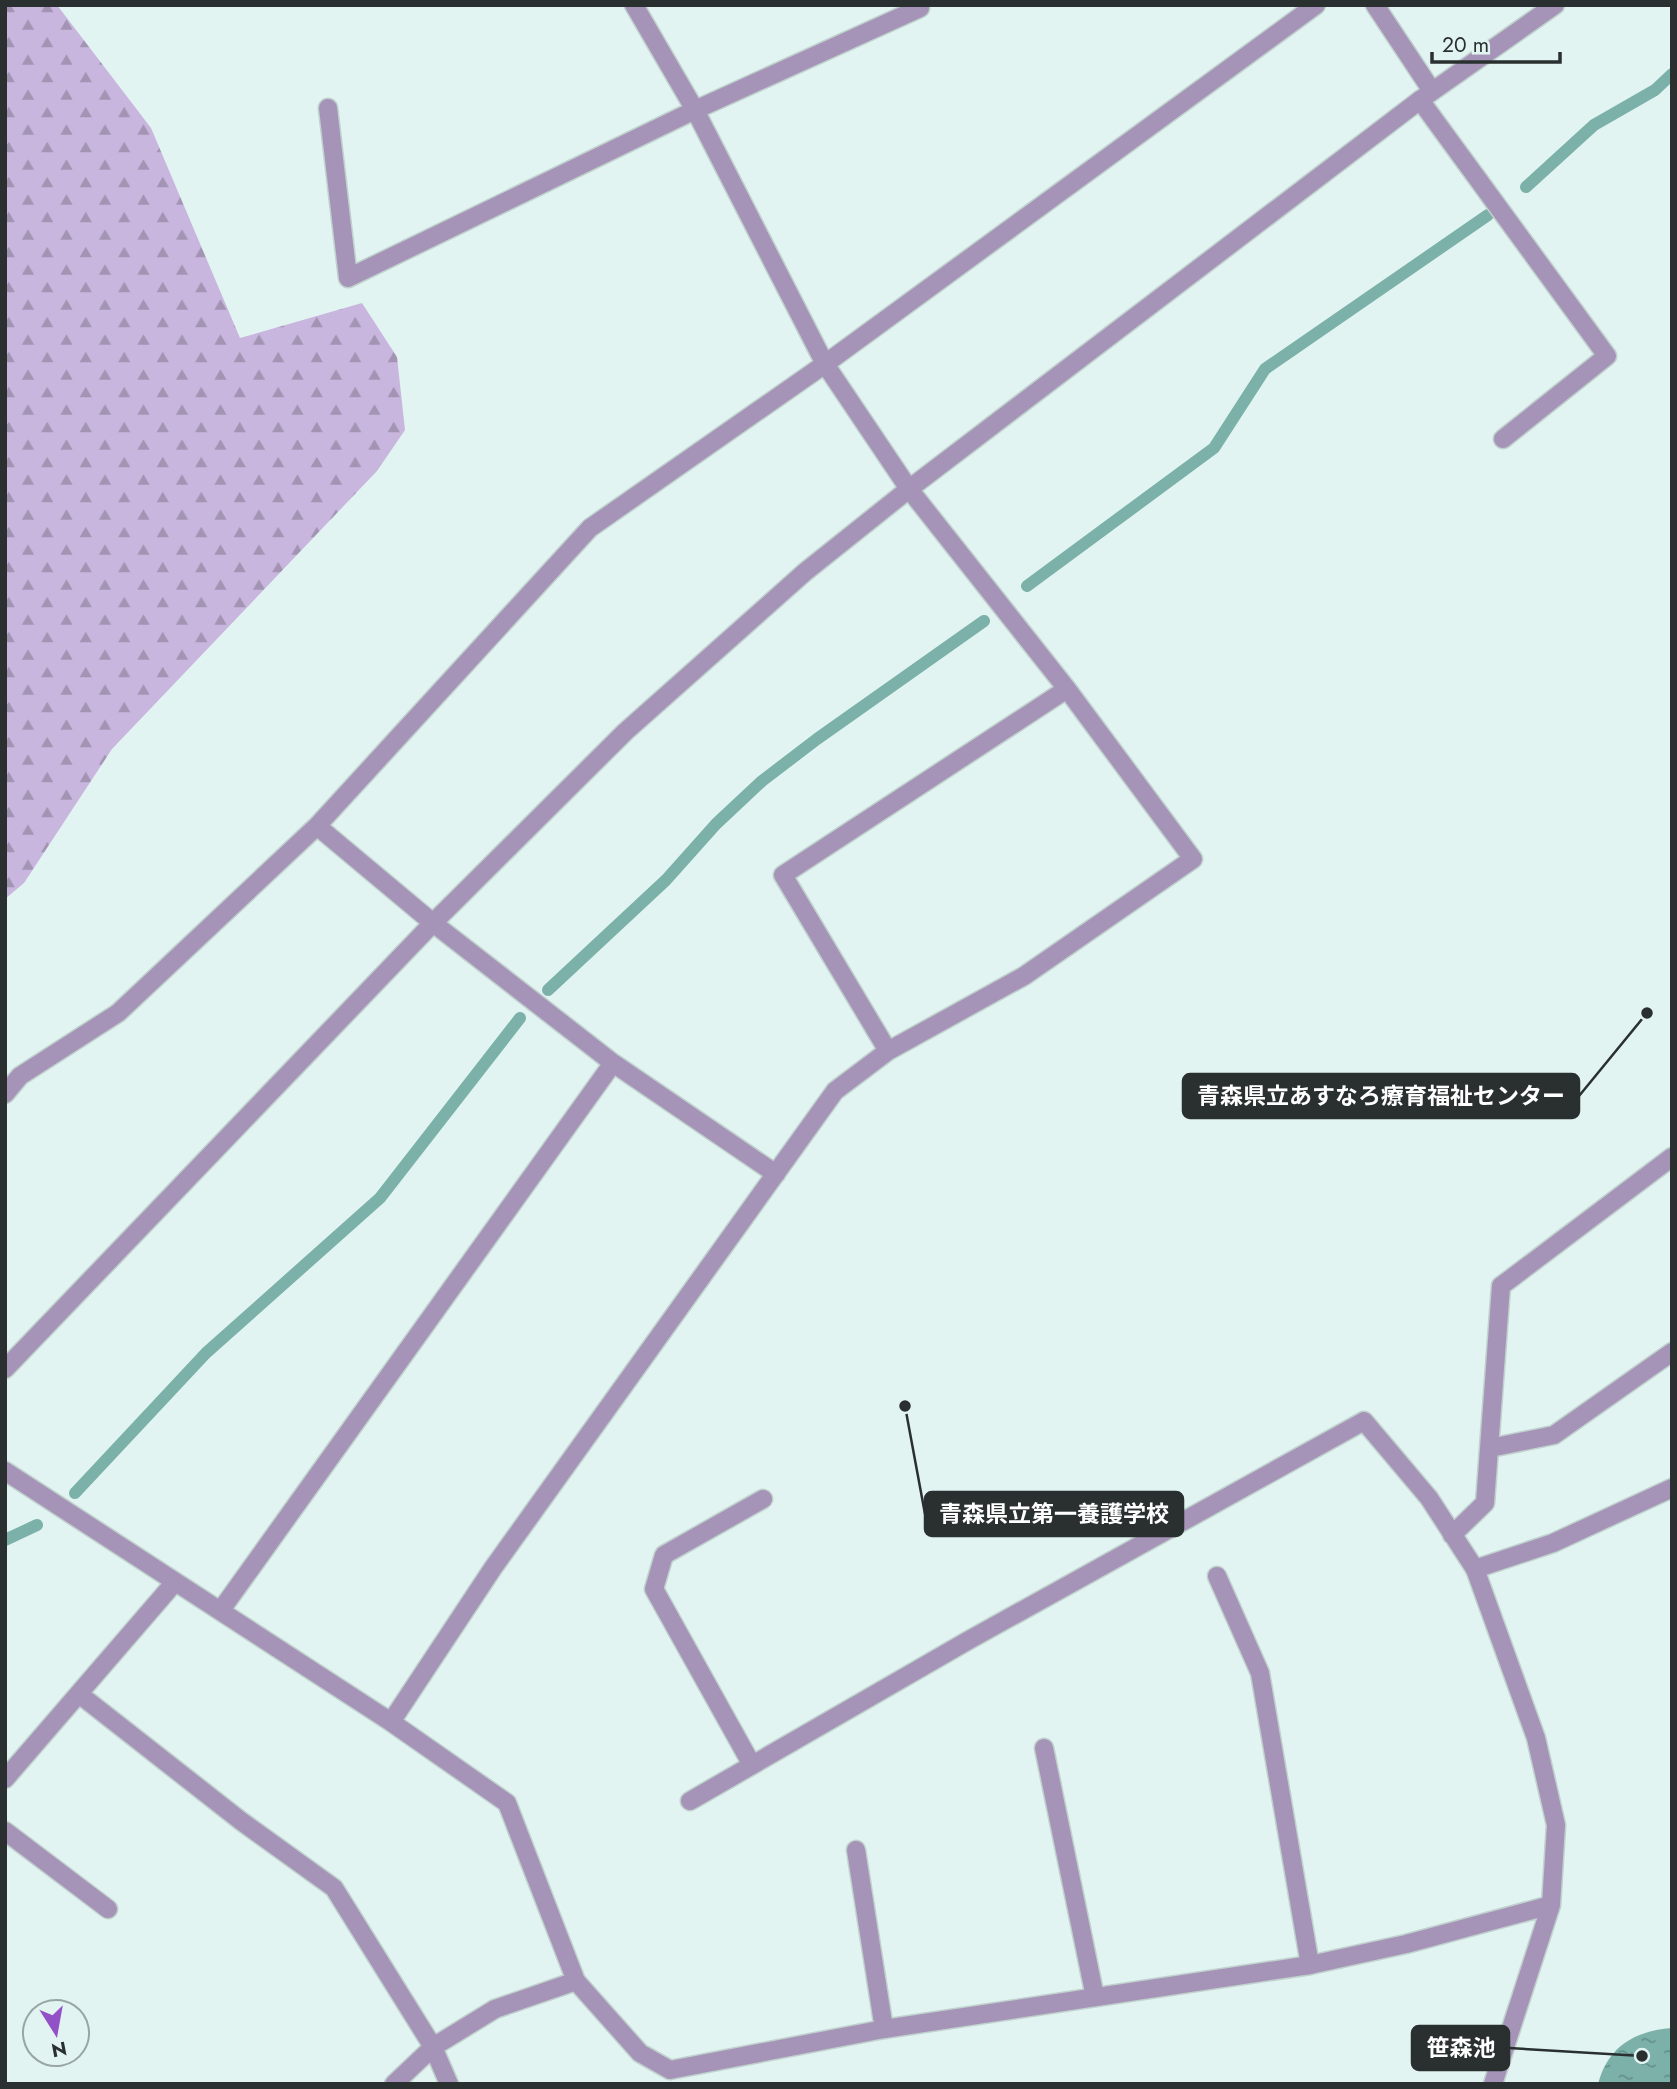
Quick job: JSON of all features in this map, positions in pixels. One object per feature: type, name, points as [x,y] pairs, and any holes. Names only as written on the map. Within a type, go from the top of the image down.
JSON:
[{"type":"street","points":[[391,1722],[494,1568],[835,1091],[888,1051],[1024,976],[1194,859],[1067,689],[909,488],[825,364],[695,110],[634,5]]},
{"type":"street","points":[[328,108],[348,278],[695,110],[920,8],[918,5]]},
{"type":"street","points":[[5,1094],[20,1076],[118,1013],[317,826],[590,527],[825,364],[1316,5]]},
{"type":"street","points":[[1375,5],[1426,95],[1607,356],[1503,439]]},
{"type":"street","points":[[5,1369],[433,923],[625,732],[805,572],[909,488],[1426,95],[1555,5]]},
{"type":"street","points":[[888,1051],[783,875],[1067,689]]},
{"type":"street","points":[[317,826],[433,923],[613,1063],[776,1174]]},
{"type":"street","points":[[221,1610],[613,1063]]},
{"type":"street","points":[[1452,1535],[1485,1503],[1501,1286],[1672,1157]]},
{"type":"street","points":[[1490,1448],[1554,1435],[1672,1352]]},
{"type":"street","points":[[690,1801],[981,1633],[1364,1421],[1429,1498],[1475,1569],[1536,1738],[1556,1825],[1551,1905],[1493,2084]]},
{"type":"street","points":[[5,1471],[391,1722],[507,1803],[576,1981],[640,2053],[670,2070],[884,2029],[1310,1965],[1406,1944],[1551,1905]]},
{"type":"street","points":[[1475,1569],[1553,1543],[1672,1488]]},
{"type":"street","points":[[751,1765],[654,1589],[664,1556],[763,1499]]},
{"type":"street","points":[[1217,1576],[1260,1673],[1310,1965]]},
{"type":"street","points":[[5,1779],[175,1582]]},
{"type":"street","points":[[79,1694],[242,1821],[334,1888],[433,2047],[449,2084]]},
{"type":"street","points":[[1044,1748],[1095,1997]]},
{"type":"street","points":[[5,1830],[108,1909]]},
{"type":"street","points":[[856,1850],[884,2029]]},
{"type":"street","points":[[394,2084],[433,2047],[495,2009],[576,1981]]},
{"type":"green space","points":[[5,5],[57,5],[151,128],[240,338],[362,303],[397,357],[405,430],[377,471],[112,749],[24,883],[5,899]]},
{"type":"water","points":[[1672,2028],[1672,2084],[1598,2084],[1609,2060],[1625,2043],[1646,2033]]},
{"type":"waterway","points":[[1526,187],[1594,125],[1655,90],[1672,74]]},
{"type":"waterway","points":[[1027,586],[1214,448],[1265,369],[1488,215]]},
{"type":"waterway","points":[[548,990],[666,880],[716,824],[762,781],[984,621]]},
{"type":"waterway","points":[[75,1493],[206,1353],[380,1198],[520,1018]]},
{"type":"waterway","points":[[5,1540],[37,1525]]},
{"type":"place","name":"青森県立あすなろ療育福祉センター","points":[[1647,1013]]},
{"type":"place","name":"青森県立第一養護学校","points":[[905,1406]]},
{"type":"place","name":"笹森池","points":[[1642,2056]]}]
